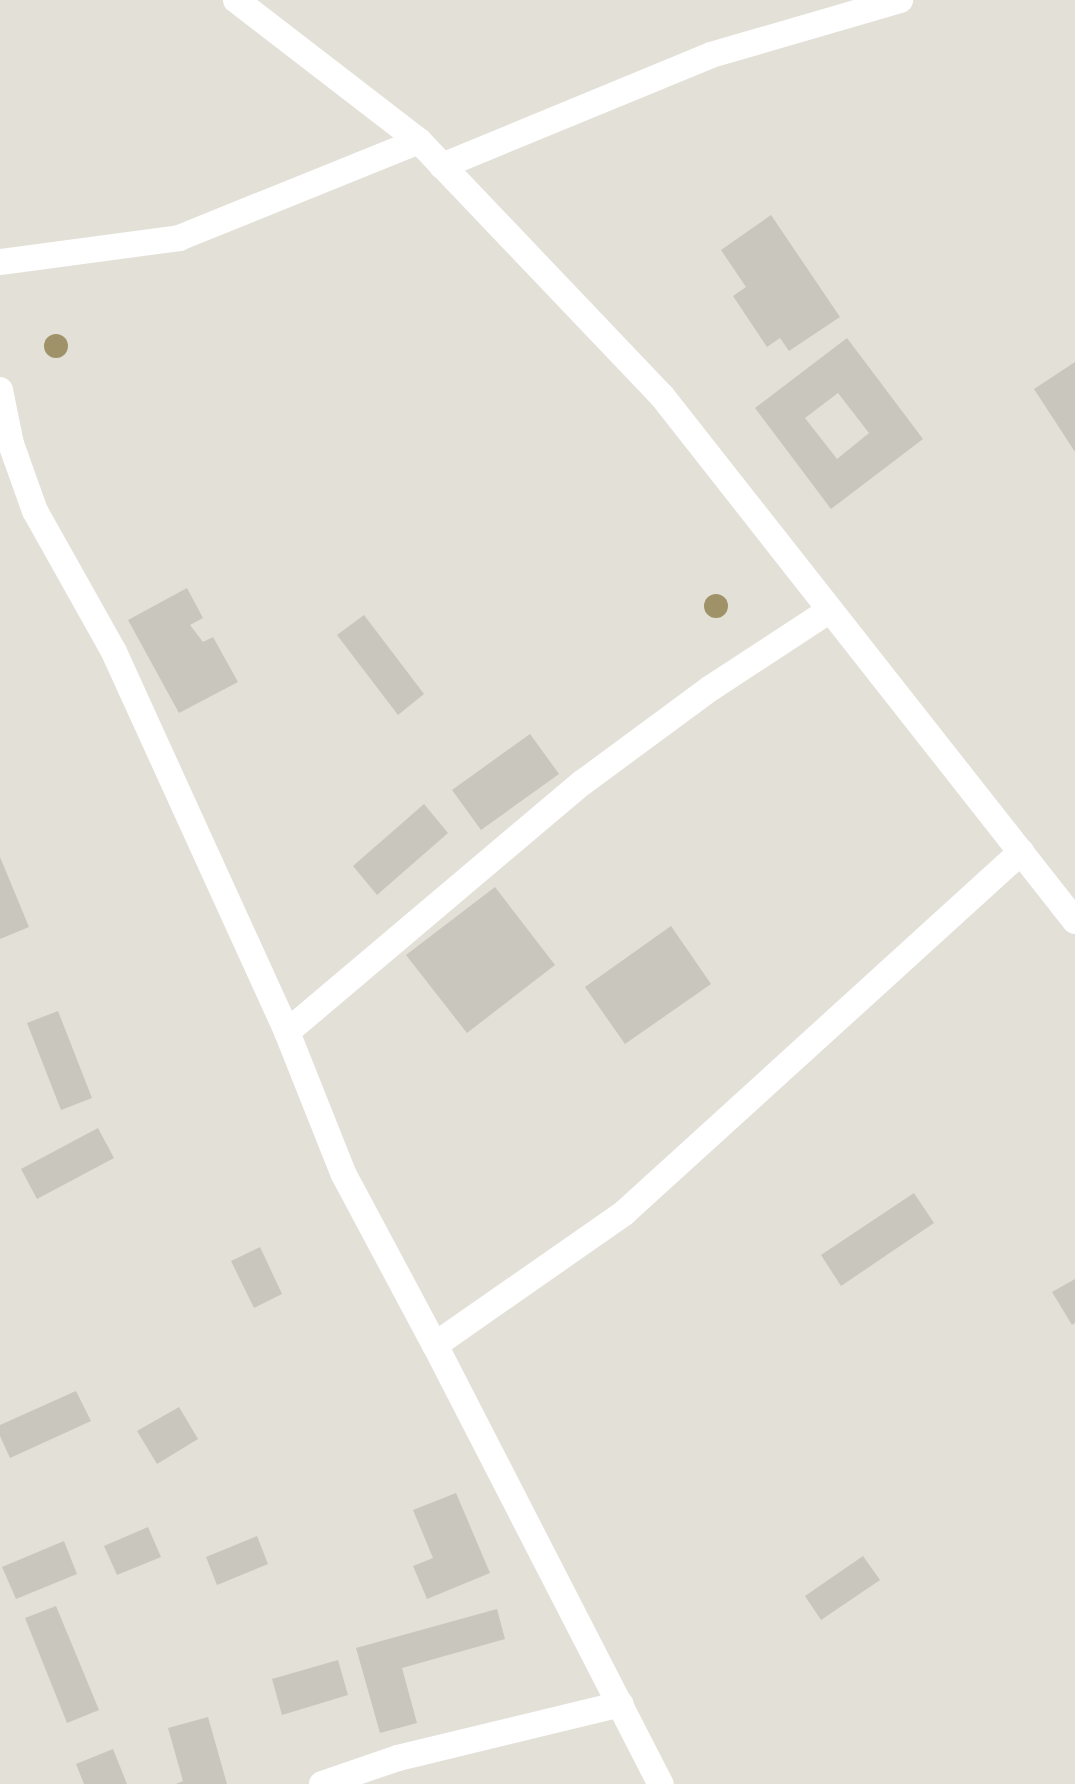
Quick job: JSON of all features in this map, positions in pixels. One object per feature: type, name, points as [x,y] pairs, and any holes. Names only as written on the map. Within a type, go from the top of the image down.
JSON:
[{"type":"street","points":[[442,166],[711,55],[900,0]]},
{"type":"street","points":[[241,2],[419,141],[662,396],[1075,921]]},
{"type":"street","points":[[0,262],[179,238],[419,141]]},
{"type":"street","points":[[0,390],[11,444],[35,511],[114,652],[287,1032],[343,1173],[661,1784]]},
{"type":"street","points":[[287,1032],[582,783],[711,688],[830,610]]},
{"type":"street","points":[[435,1345],[624,1213],[1021,852]]},
{"type":"street","points":[[322,1784],[398,1758],[621,1704]]},
{"type":"building","points":[[771,215],[840,317],[789,351],[780,338],[767,347],[733,296],[746,287],[721,250]]},
{"type":"building","points":[[847,338],[923,439],[831,509],[755,408]],"holes":[[[838,393],[869,433],[837,459],[805,418]]]},
{"type":"building","points":[[1075,362],[1075,452],[1034,389]]},
{"type":"building","points":[[187,588],[203,618],[190,625],[203,642],[213,637],[238,682],[179,713],[128,620]]},
{"type":"building","points":[[364,615],[424,694],[398,715],[337,635]]},
{"type":"building","points":[[530,734],[559,774],[481,830],[452,790]]},
{"type":"building","points":[[424,804],[448,833],[377,895],[353,866]]},
{"type":"building","points":[[0,857],[29,927],[0,939]]},
{"type":"building","points":[[495,887],[555,965],[467,1033],[406,955]]},
{"type":"building","points":[[671,926],[711,984],[625,1044],[585,987]]},
{"type":"building","points":[[58,1011],[92,1098],[61,1110],[27,1023]]},
{"type":"building","points":[[98,1128],[114,1158],[37,1199],[21,1169]]},
{"type":"building","points":[[914,1193],[934,1223],[841,1286],[821,1255]]},
{"type":"building","points":[[260,1247],[282,1294],[254,1308],[231,1261]]},
{"type":"building","points":[[1075,1279],[1075,1323],[1072,1325],[1052,1292]]},
{"type":"building","points":[[76,1391],[91,1421],[10,1458],[0,1436],[0,1425]]},
{"type":"building","points":[[179,1407],[198,1439],[157,1464],[137,1431]]},
{"type":"building","points":[[456,1493],[490,1573],[427,1599],[413,1566],[433,1558],[413,1510]]},
{"type":"building","points":[[148,1527],[161,1557],[117,1575],[104,1546]]},
{"type":"building","points":[[257,1536],[268,1564],[217,1585],[206,1557]]},
{"type":"building","points":[[64,1541],[77,1574],[16,1599],[2,1567]]},
{"type":"building","points":[[863,1556],[880,1580],[821,1620],[805,1596]]},
{"type":"building","points":[[56,1606],[99,1710],[67,1723],[25,1618]]},
{"type":"building","points":[[497,1609],[505,1639],[402,1668],[417,1723],[380,1733],[356,1648]]},
{"type":"building","points":[[338,1660],[348,1695],[282,1715],[272,1679]]},
{"type":"building","points":[[208,1717],[227,1784],[176,1784],[183,1781],[168,1728]]},
{"type":"building","points":[[113,1749],[127,1784],[84,1784],[76,1764]]}]
